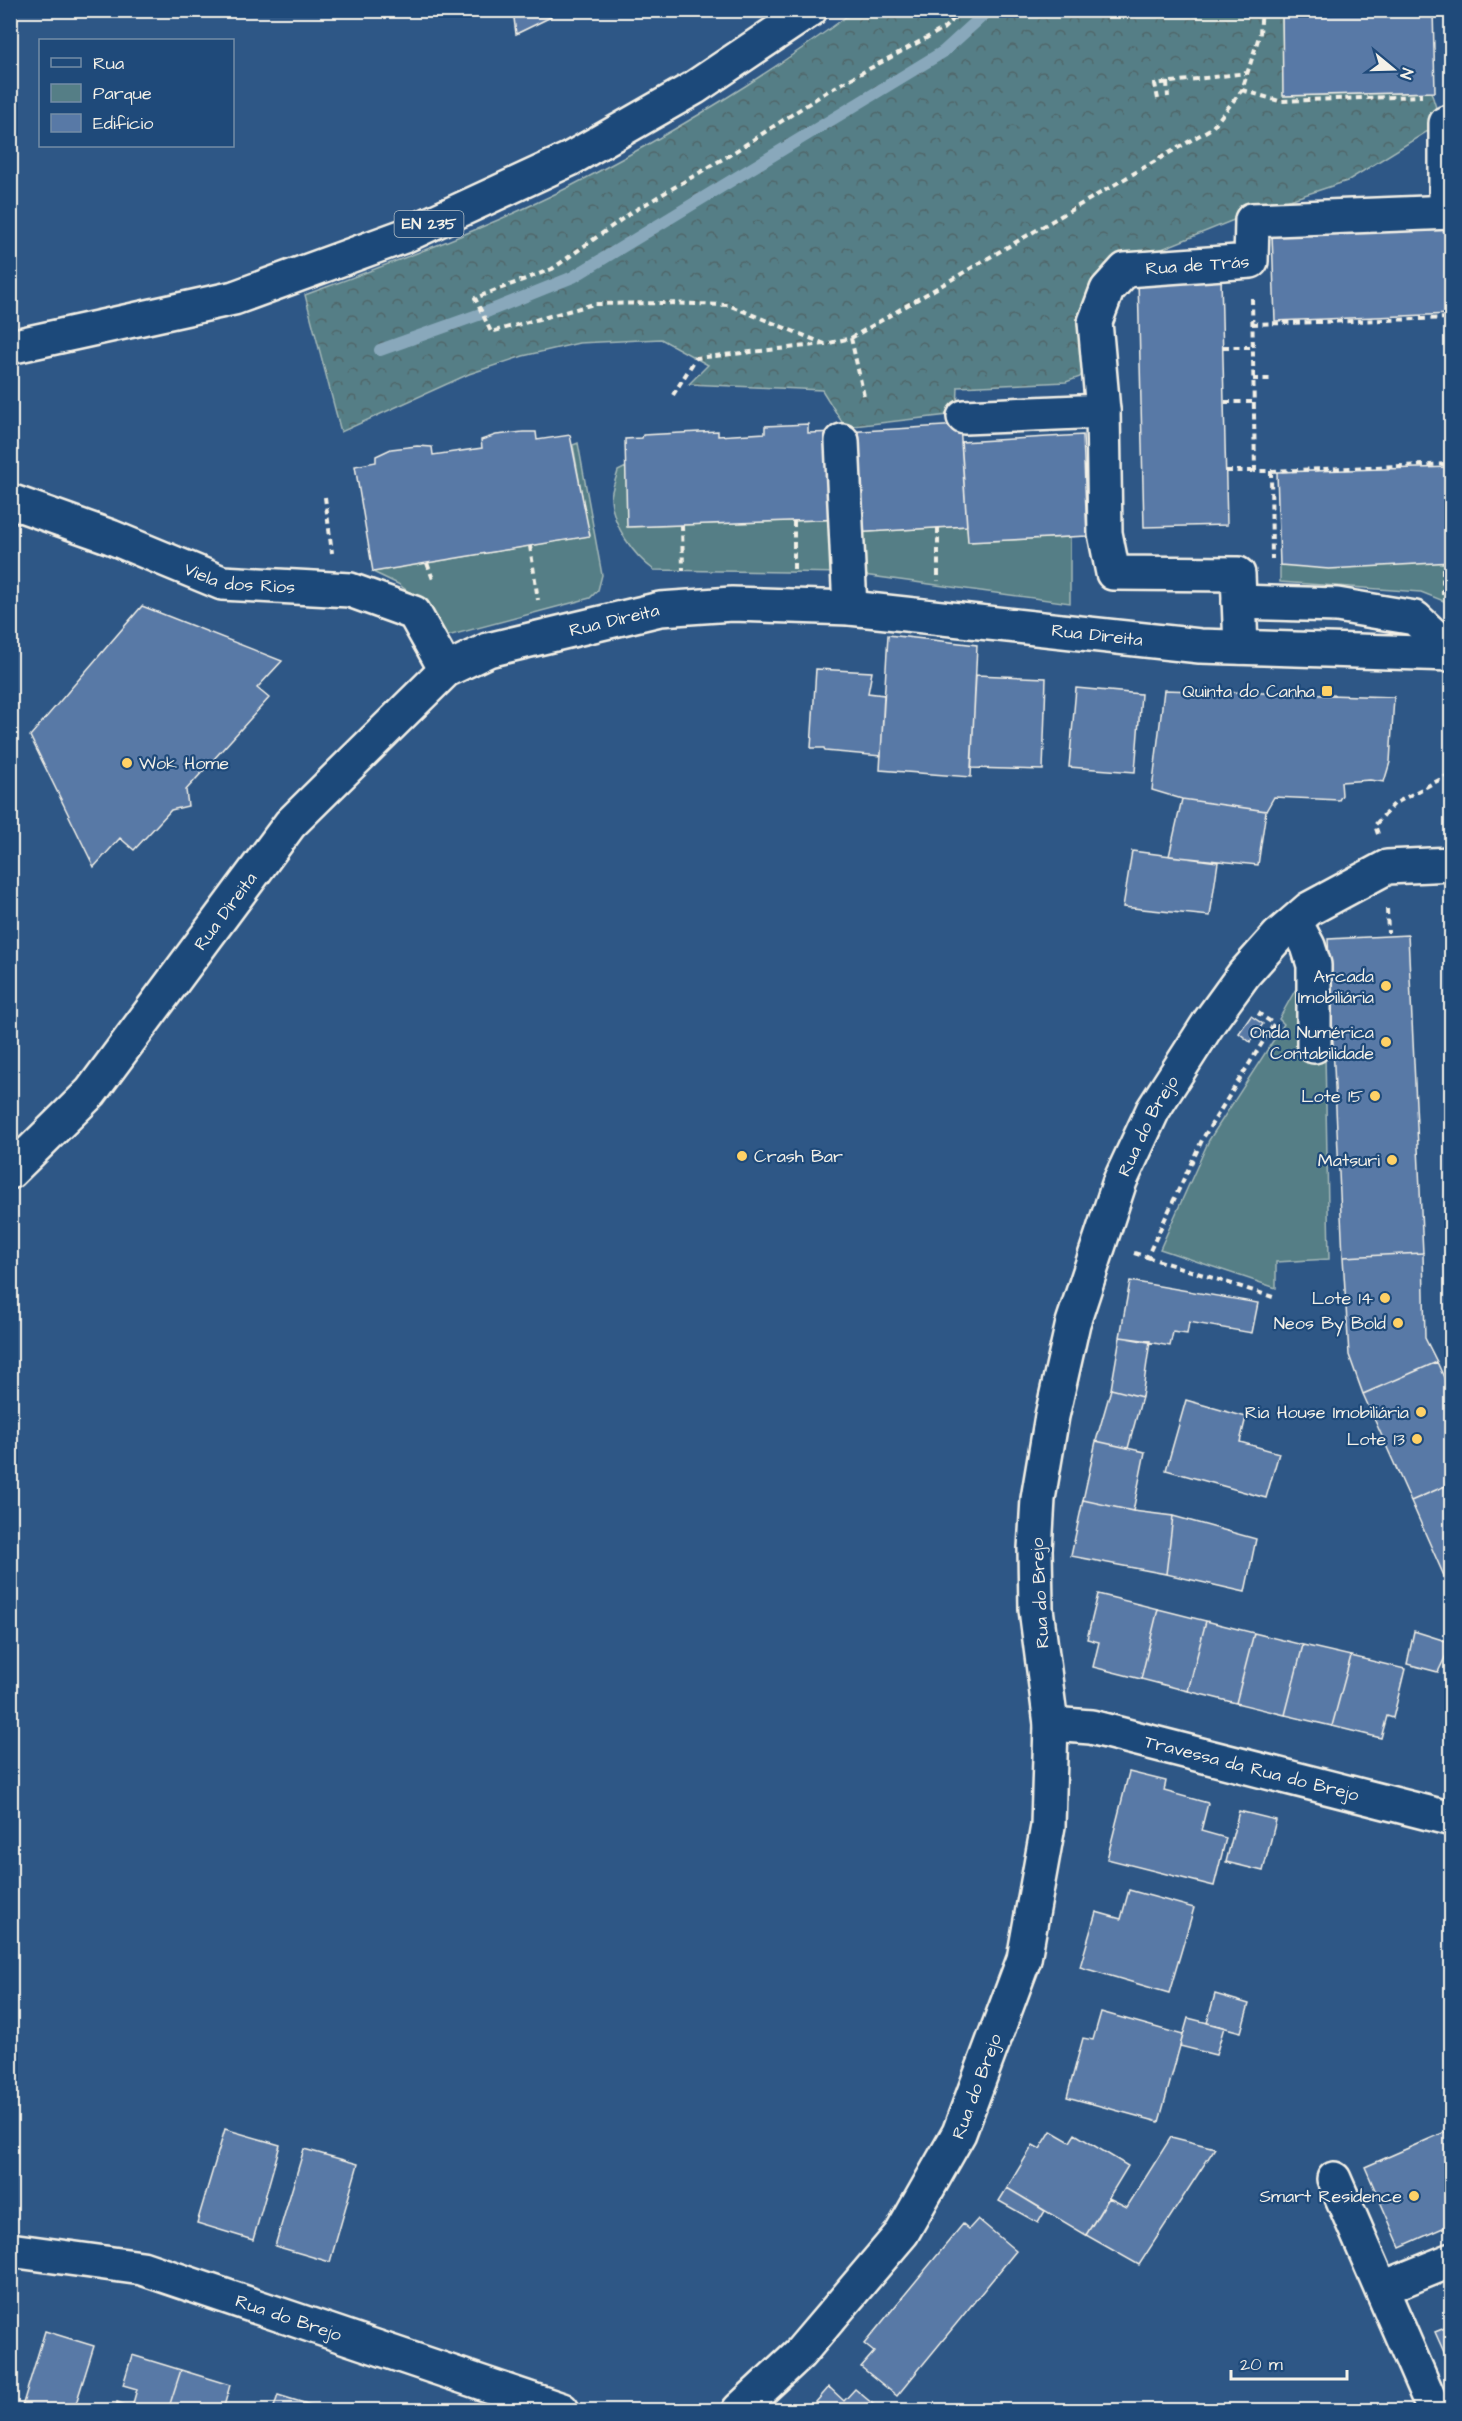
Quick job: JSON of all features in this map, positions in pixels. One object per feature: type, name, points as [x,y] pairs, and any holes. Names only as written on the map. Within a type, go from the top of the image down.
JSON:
[{"type":"street","name":"EN 235","points":[[10,347],[234,298],[404,236],[570,159],[694,88],[810,10]]},
{"type":"street","points":[[1439,110],[1449,212]]},
{"type":"street","name":"Rua de Trás","points":[[1242,647],[1238,574],[1113,573],[1105,533],[1103,411],[1095,322],[1107,290],[1125,270],[1251,261],[1251,220],[1449,212]]},
{"type":"street","points":[[964,417],[1103,411]]},
{"type":"street","points":[[842,441],[850,608]]},
{"type":"street","name":"Viela dos Rios","points":[[10,501],[111,537],[222,583],[350,590],[414,613],[446,670]]},
{"type":"street","points":[[1239,602],[1337,605],[1415,618],[1452,654]]},
{"type":"street","name":"Rua Direita","points":[[10,1172],[91,1092],[290,824],[446,670],[488,650],[660,609],[732,604],[850,608],[1200,646],[1452,654]]},
{"type":"street","name":"Rua do Brejo","points":[[739,2410],[800,2353],[902,2233],[959,2133],[1024,1959],[1048,1826],[1051,1724],[1036,1609],[1035,1549],[1038,1499],[1052,1416],[1073,1323],[1119,1180],[1153,1110],[1210,1021],[1244,974],[1278,936],[1309,909],[1387,867],[1452,864]]},
{"type":"street","points":[[1294,922],[1308,946],[1314,965],[1314,1046]]},
{"type":"street","name":"Travessa da Rua do Brejo","points":[[1051,1724],[1091,1727],[1452,1819]]},
{"type":"street","points":[[1334,2179],[1434,2410]]},
{"type":"street","name":"Rua do Brejo","points":[[10,2250],[142,2268],[562,2410]]},
{"type":"street","points":[[1383,2288],[1452,2260]]},
{"type":"path","points":[[825,344],[728,305],[594,304],[490,332],[475,297],[552,268],[632,212],[729,156],[828,91],[943,29],[963,10]]},
{"type":"path","points":[[673,395],[696,358],[825,344],[851,338],[1212,128],[1242,90],[1260,33],[1262,10]]},
{"type":"path","points":[[1158,99],[1155,84],[1247,73]]},
{"type":"path","points":[[1167,82],[1168,98]]},
{"type":"path","points":[[1242,90],[1279,101],[1439,110]]},
{"type":"path","points":[[1251,261],[1255,471]]},
{"type":"path","points":[[1252,324],[1452,318]]},
{"type":"path","points":[[851,338],[864,396]]},
{"type":"path","points":[[1223,347],[1252,347]]},
{"type":"path","points":[[1253,379],[1273,378]]},
{"type":"path","points":[[1225,402],[1253,402]]},
{"type":"path","points":[[1226,471],[1452,464]]},
{"type":"path","points":[[1271,471],[1273,603]]},
{"type":"path","points":[[325,497],[333,556]]},
{"type":"path","points":[[794,520],[795,606]]},
{"type":"path","points":[[682,525],[685,607]]},
{"type":"path","points":[[938,528],[938,618]]},
{"type":"path","points":[[530,546],[543,637]]},
{"type":"path","points":[[427,562],[430,570]]},
{"type":"path","points":[[1443,563],[1443,605]]},
{"type":"path","points":[[1387,867],[1376,825],[1394,804],[1452,773]]},
{"type":"path","points":[[1148,1257],[1203,1138],[1274,1024],[1256,1012]]},
{"type":"path","points":[[1126,1250],[1276,1298]]},
{"type":"green space","points":[[854,11],[1282,11],[1284,96],[1431,92],[1441,123],[1347,181],[1256,211],[1095,276],[1087,364],[1080,377],[1066,382],[958,387],[957,414],[845,427],[822,390],[689,384],[708,365],[661,339],[579,343],[523,356],[469,374],[341,432],[305,295],[471,232],[567,188],[714,105],[786,59]]},
{"type":"green space","points":[[578,443],[602,575],[598,590],[590,598],[444,637],[422,602],[398,584],[373,572],[589,536],[573,445]]},
{"type":"green space","points":[[626,467],[628,527],[845,519],[846,573],[654,570],[625,539],[613,509],[611,496],[618,471]]},
{"type":"green space","points":[[967,526],[968,542],[1070,537],[1070,603],[856,574],[852,533]]},
{"type":"green space","points":[[1451,562],[1451,604],[1421,592],[1280,582],[1280,565]]},
{"type":"green space","points":[[1297,987],[1302,1056],[1325,1054],[1329,1259],[1276,1262],[1276,1288],[1160,1249],[1209,1140],[1284,1024],[1279,1019]]},
{"type":"building","points":[[295,10],[328,10],[328,14]]},
{"type":"building","points":[[420,10],[513,10],[513,11],[419,15]]},
{"type":"building","points":[[513,10],[549,10],[551,17],[516,34]]},
{"type":"building","points":[[1282,10],[1433,10],[1435,92],[1283,96]]},
{"type":"building","points":[[1452,229],[1452,314],[1275,321],[1272,234]]},
{"type":"building","points":[[1221,277],[1227,525],[1144,527],[1138,279]]},
{"type":"building","points":[[808,424],[808,433],[840,432],[845,519],[627,527],[625,439],[642,438],[643,435],[718,431],[718,436],[765,433],[765,426]]},
{"type":"building","points":[[960,425],[967,526],[852,533],[846,432]]},
{"type":"building","points":[[536,432],[537,440],[570,435],[590,536],[373,572],[355,466],[376,462],[376,456],[391,449],[432,447],[433,455],[482,448],[481,440],[496,435]]},
{"type":"building","points":[[1083,435],[1087,536],[968,542],[961,442]]},
{"type":"building","points":[[1452,467],[1452,562],[1329,569],[1280,565],[1277,472]]},
{"type":"building","name":"Wok Home","points":[[142,606],[282,661],[257,688],[269,698],[186,790],[188,806],[171,810],[134,850],[120,838],[94,867],[30,736]]},
{"type":"building","points":[[888,635],[977,645],[971,777],[880,770]]},
{"type":"building","points":[[816,669],[872,672],[868,693],[884,695],[881,756],[811,748]]},
{"type":"building","points":[[976,675],[1046,678],[1043,770],[971,768]]},
{"type":"building","points":[[1076,688],[1141,694],[1135,772],[1069,767]]},
{"type":"building","points":[[1164,690],[1394,697],[1390,762],[1384,782],[1370,780],[1341,782],[1342,795],[1339,800],[1274,797],[1266,811],[1182,799],[1152,790]]},
{"type":"building","points":[[1182,799],[1266,811],[1258,865],[1169,856]]},
{"type":"building","points":[[1132,851],[1218,862],[1210,916],[1123,907]]},
{"type":"building","name":"Lote 15","points":[[1408,935],[1423,1253],[1343,1257],[1328,939]]},
{"type":"building","points":[[1251,1016],[1263,1024],[1250,1042],[1239,1033]]},
{"type":"building","name":"Lote 14","points":[[1423,1253],[1425,1338],[1437,1362],[1363,1394],[1349,1355],[1343,1257]]},
{"type":"building","points":[[1130,1281],[1258,1303],[1252,1333],[1189,1322],[1187,1334],[1173,1332],[1170,1346],[1120,1337]]},
{"type":"building","points":[[1120,1337],[1150,1341],[1142,1397],[1111,1389]]},
{"type":"building","name":"Lote 13","points":[[1437,1362],[1452,1395],[1452,1483],[1411,1501],[1363,1394]]},
{"type":"building","points":[[1111,1389],[1142,1397],[1128,1448],[1096,1441]]},
{"type":"building","points":[[1186,1400],[1246,1417],[1240,1442],[1279,1453],[1266,1498],[1166,1470]]},
{"type":"building","points":[[1096,1441],[1145,1452],[1133,1511],[1083,1500]]},
{"type":"building","points":[[1452,1483],[1452,1594],[1411,1501]]},
{"type":"building","points":[[1083,1500],[1133,1511],[1173,1516],[1166,1574],[1071,1556]]},
{"type":"building","points":[[1173,1516],[1256,1539],[1245,1592],[1166,1574]]},
{"type":"building","points":[[1098,1594],[1158,1609],[1141,1679],[1093,1667],[1099,1642],[1087,1639]]},
{"type":"building","points":[[1158,1609],[1206,1621],[1188,1691],[1141,1679]]},
{"type":"building","points":[[1206,1621],[1254,1633],[1236,1703],[1188,1691]]},
{"type":"building","points":[[1414,1631],[1452,1643],[1438,1672],[1407,1664]]},
{"type":"building","points":[[1254,1633],[1303,1645],[1285,1715],[1236,1703]]},
{"type":"building","points":[[1303,1645],[1351,1656],[1332,1726],[1285,1715]]},
{"type":"building","points":[[1351,1656],[1405,1669],[1393,1718],[1387,1716],[1381,1738],[1332,1726]]},
{"type":"building","points":[[1129,1772],[1166,1781],[1164,1791],[1208,1803],[1201,1831],[1226,1838],[1214,1886],[1107,1859]]},
{"type":"building","points":[[1239,1811],[1276,1820],[1263,1871],[1226,1862]]},
{"type":"building","points":[[1129,1890],[1194,1908],[1169,1993],[1080,1967],[1096,1912],[1121,1919]]},
{"type":"building","points":[[1215,1994],[1249,2004],[1241,2032],[1207,2023]]},
{"type":"building","points":[[1101,2012],[1183,2035],[1159,2122],[1067,2097],[1083,2038],[1093,2040]]},
{"type":"building","points":[[1188,2018],[1224,2027],[1216,2055],[1180,2046]]},
{"type":"building","points":[[225,2129],[280,2145],[253,2240],[197,2223]]},
{"type":"building","name":"Smart Residence","points":[[1452,2129],[1452,2224],[1400,2247],[1365,2167]]},
{"type":"building","points":[[1051,2131],[1070,2142],[1075,2134],[1128,2166],[1086,2235],[1007,2188],[1033,2145],[1040,2149]]},
{"type":"building","points":[[1171,2137],[1215,2148],[1139,2265],[1086,2235],[1109,2198],[1127,2207]]},
{"type":"building","points":[[304,2149],[358,2164],[330,2262],[275,2246]]},
{"type":"building","points":[[1007,2188],[1045,2211],[1038,2223],[999,2201]]},
{"type":"building","points":[[978,2219],[1016,2251],[897,2396],[861,2367],[874,2352],[864,2344],[963,2224],[969,2229]]},
{"type":"building","points":[[1452,2325],[1452,2370],[1435,2332]]},
{"type":"building","points":[[45,2331],[94,2346],[74,2410],[21,2410]]},
{"type":"building","points":[[132,2355],[181,2370],[168,2410],[115,2410],[117,2402],[132,2407],[137,2389],[123,2385]]},
{"type":"building","points":[[181,2370],[230,2385],[223,2410],[168,2410]]},
{"type":"building","points":[[829,2387],[844,2401],[855,2389],[880,2410],[809,2410]]},
{"type":"building","points":[[278,2395],[327,2410],[273,2410]]},
{"type":"waterway","points":[[380,350],[489,311],[573,277],[943,52],[989,10]]},
{"type":"place","name":"Quinta do Canha","points":[[1327,691]]},
{"type":"place","name":"Wok Home","points":[[127,763]]},
{"type":"place","name":"Arcada Imobiliária","points":[[1386,986]]},
{"type":"place","name":"Onda Numérica Contabilidade","points":[[1386,1042]]},
{"type":"place","name":"Lote 15","points":[[1375,1096]]},
{"type":"place","name":"Crash Bar","points":[[742,1156]]},
{"type":"place","name":"Matsuri","points":[[1392,1160]]},
{"type":"place","name":"Lote 14","points":[[1385,1298]]},
{"type":"place","name":"Neos By Bold","points":[[1398,1323]]},
{"type":"place","name":"Ria House Imobiliária","points":[[1421,1412]]},
{"type":"place","name":"Lote 13","points":[[1417,1439]]},
{"type":"place","name":"Smart Residence","points":[[1414,2196]]}]
